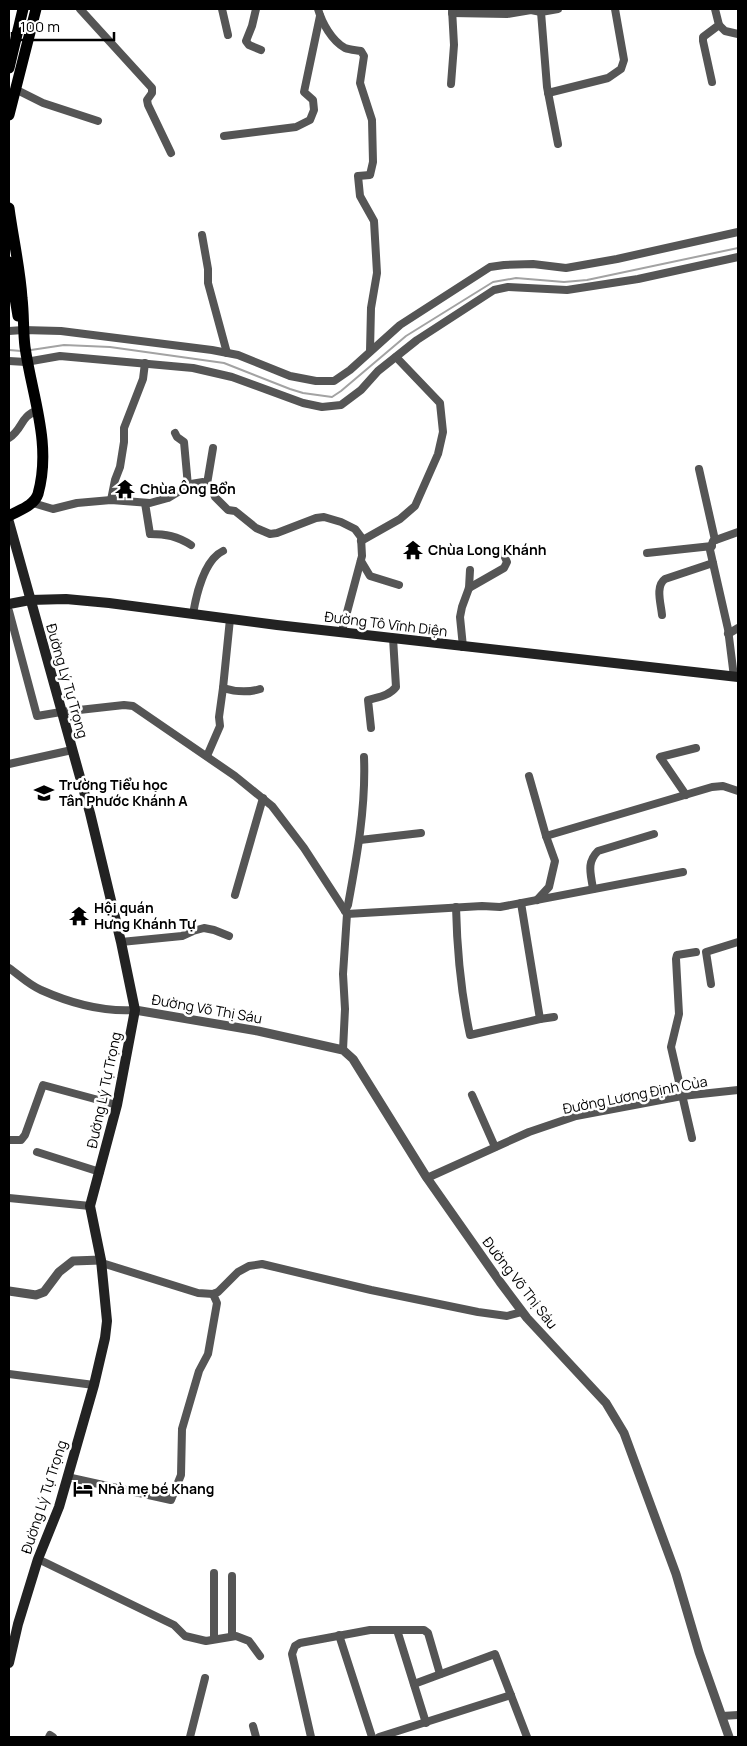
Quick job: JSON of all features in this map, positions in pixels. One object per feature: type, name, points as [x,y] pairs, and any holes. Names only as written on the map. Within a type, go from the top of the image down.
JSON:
[{"type":"main road","points":[[9,68],[12,35],[23,9]]},
{"type":"main road","points":[[9,115],[36,9]]},
{"type":"main road","points":[[9,208],[22,299],[27,362],[38,410],[42,439],[42,462],[38,494],[33,503],[9,516]]},
{"type":"main road","points":[[9,262],[14,300],[23,330]]},
{"type":"main road","name":"Đường Lý Tự Trọng","points":[[9,522],[90,812],[135,1010],[117,1105],[90,1206],[102,1262],[107,1327],[94,1385],[58,1507],[38,1559],[18,1624],[9,1663]]},
{"type":"main road","name":"Đường Tô Vĩnh Diện","points":[[9,604],[30,600],[66,599],[109,602],[230,619],[463,647],[736,677]]},
{"type":"street","points":[[80,9],[152,88],[152,93],[147,100],[148,105],[170,153]]},
{"type":"street","points":[[222,9],[228,35]]},
{"type":"street","points":[[256,9],[246,41],[249,45],[261,50]]},
{"type":"street","points":[[451,84],[454,45],[452,11],[508,14],[522,10],[541,12],[558,9]]},
{"type":"street","points":[[548,92],[608,78],[622,68],[624,60],[615,9]]},
{"type":"street","points":[[715,9],[718,25],[724,30],[738,34]]},
{"type":"street","points":[[541,12],[548,92],[558,144]]},
{"type":"street","points":[[224,136],[296,127],[310,120],[314,110],[314,100],[304,92],[319,13]]},
{"type":"street","points":[[319,13],[335,41],[346,49],[361,51],[364,56],[360,83],[372,120],[373,162],[370,176],[358,176],[360,196],[374,221],[377,273],[371,308],[370,351]]},
{"type":"street","points":[[712,82],[703,37],[718,25]]},
{"type":"street","points":[[15,89],[43,103],[98,121]]},
{"type":"street","points":[[9,331],[61,330],[227,353],[238,355],[290,376],[316,381],[334,381],[350,370],[400,325],[490,267],[533,264],[566,268],[617,259],[738,232]]},
{"type":"street","points":[[202,235],[208,268],[208,283],[227,353]]},
{"type":"street","points":[[9,361],[27,362],[60,356],[193,368],[232,377],[303,403],[322,407],[341,405],[361,390],[378,372],[417,340],[494,290],[508,287],[568,290],[638,279],[738,257]]},
{"type":"street","points":[[361,541],[400,519],[414,506],[438,454],[443,432],[440,403],[396,357]]},
{"type":"street","points":[[111,500],[120,467],[124,428],[143,379],[145,363]]},
{"type":"street","points":[[9,438],[16,433],[24,418],[38,410]]},
{"type":"street","points":[[175,433],[184,442],[188,486]]},
{"type":"street","points":[[207,484],[214,448]]},
{"type":"street","points":[[700,469],[713,543],[710,550],[736,677]]},
{"type":"street","points":[[33,503],[53,509],[77,503],[111,500],[150,503],[168,498],[188,486],[203,482],[211,488],[215,498],[228,510],[235,511],[256,528],[270,534],[278,533],[316,518],[324,517],[341,522],[355,529],[360,537],[362,556],[342,632]]},
{"type":"street","points":[[145,503],[150,534],[166,534],[182,539],[191,546]]},
{"type":"street","points":[[647,553],[713,543],[738,532]]},
{"type":"street","points":[[193,614],[196,595],[204,573],[222,551]]},
{"type":"street","points":[[469,588],[504,568],[507,562],[504,553]]},
{"type":"street","points":[[361,561],[370,576],[399,585]]},
{"type":"street","points":[[662,615],[659,588],[661,582],[713,563]]},
{"type":"street","points":[[463,647],[460,617],[469,588],[470,570]]},
{"type":"street","points":[[9,611],[37,716],[133,706],[207,756],[263,798],[281,816],[346,912]]},
{"type":"street","points":[[207,756],[220,726],[219,717],[230,619]]},
{"type":"street","points":[[728,634],[738,628]]},
{"type":"street","points":[[371,728],[368,700],[387,695],[396,687],[394,638]]},
{"type":"street","points":[[223,688],[238,692],[250,692],[260,689]]},
{"type":"street","points":[[686,795],[660,757],[696,748]]},
{"type":"street","points":[[9,764],[72,750]]},
{"type":"street","points":[[343,1050],[345,1009],[343,974],[346,912],[360,840],[365,776],[364,757]]},
{"type":"street","points":[[529,776],[555,861],[550,887],[537,900]]},
{"type":"street","points":[[546,836],[717,786],[738,791]]},
{"type":"street","points":[[235,895],[263,798]]},
{"type":"street","points":[[360,840],[421,833]]},
{"type":"street","points":[[594,889],[589,868],[592,857],[598,851],[654,834]]},
{"type":"street","points":[[346,912],[482,906],[500,907],[683,872]]},
{"type":"street","points":[[521,903],[540,1020]]},
{"type":"street","points":[[456,907],[456,937],[463,1001],[470,1035],[554,1017]]},
{"type":"street","points":[[121,942],[182,936],[193,930],[204,928],[229,936]]},
{"type":"street","points":[[711,984],[706,952],[738,942]]},
{"type":"street","points":[[692,1138],[671,1047],[679,1014],[675,962],[679,954],[696,952]]},
{"type":"street","points":[[9,968],[39,990],[62,998],[97,1008],[122,1011],[135,1010]]},
{"type":"street","name":"Đường Võ Thị Sáu","points":[[135,1010],[258,1031],[343,1050],[353,1058],[427,1178],[475,1248],[522,1312],[606,1403],[624,1433],[676,1574],[699,1652],[729,1737]]},
{"type":"street","points":[[9,1140],[20,1140],[25,1136],[43,1085],[117,1105]]},
{"type":"street","name":"Đường Lương Định Của","points":[[427,1178],[529,1132],[576,1116],[682,1096],[738,1090]]},
{"type":"street","points":[[472,1095],[495,1147]]},
{"type":"street","points":[[38,1152],[100,1172]]},
{"type":"street","points":[[9,1198],[90,1206]]},
{"type":"street","points":[[9,1291],[36,1295],[44,1292],[59,1272],[73,1260],[102,1262],[198,1293],[213,1294],[218,1292],[238,1272],[249,1266],[262,1264],[371,1290],[478,1312],[507,1316],[522,1312]]},
{"type":"street","points":[[67,1477],[171,1500],[181,1474],[182,1429],[199,1372],[208,1354],[217,1303],[213,1294]]},
{"type":"street","points":[[9,1374],[94,1385]]},
{"type":"street","points":[[38,1559],[174,1625],[185,1636],[206,1641],[236,1636],[249,1641],[260,1656]]},
{"type":"street","points":[[214,1573],[214,1639]]},
{"type":"street","points":[[232,1576],[232,1636]]},
{"type":"street","points":[[311,1737],[292,1654],[292,1650],[300,1643],[307,1640],[370,1630],[424,1630],[428,1633],[440,1674]]},
{"type":"street","points":[[396,1630],[426,1723]]},
{"type":"street","points":[[339,1635],[372,1737]]},
{"type":"street","points":[[414,1684],[495,1654],[527,1737]]},
{"type":"street","points":[[190,1737],[205,1678]]},
{"type":"street","points":[[379,1737],[511,1696]]},
{"type":"street","points":[[722,1716],[738,1715]]},
{"type":"street","points":[[253,1726],[256,1737]]},
{"type":"street","points":[[49,1737],[50,1735],[53,1737]]},
{"type":"waterway","points":[[31,350],[64,345],[110,347],[224,363],[290,389],[332,397],[406,336],[493,282],[516,278],[564,282],[587,280],[738,248]]},
{"type":"waterway","points":[[9,350],[21,351]]},
{"type":"place","name":"Chùa Ông Bổn","points":[[125,489]]},
{"type":"place","name":"Chùa Long Khánh","points":[[413,550]]},
{"type":"place","name":"Trường Tiểu học Tân Phước Khánh A","points":[[44,793]]},
{"type":"place","name":"Hội quán Hưng Khánh Tự","points":[[79,916]]},
{"type":"place","name":"Nhà mẹ bé Khang","points":[[83,1489]]}]
